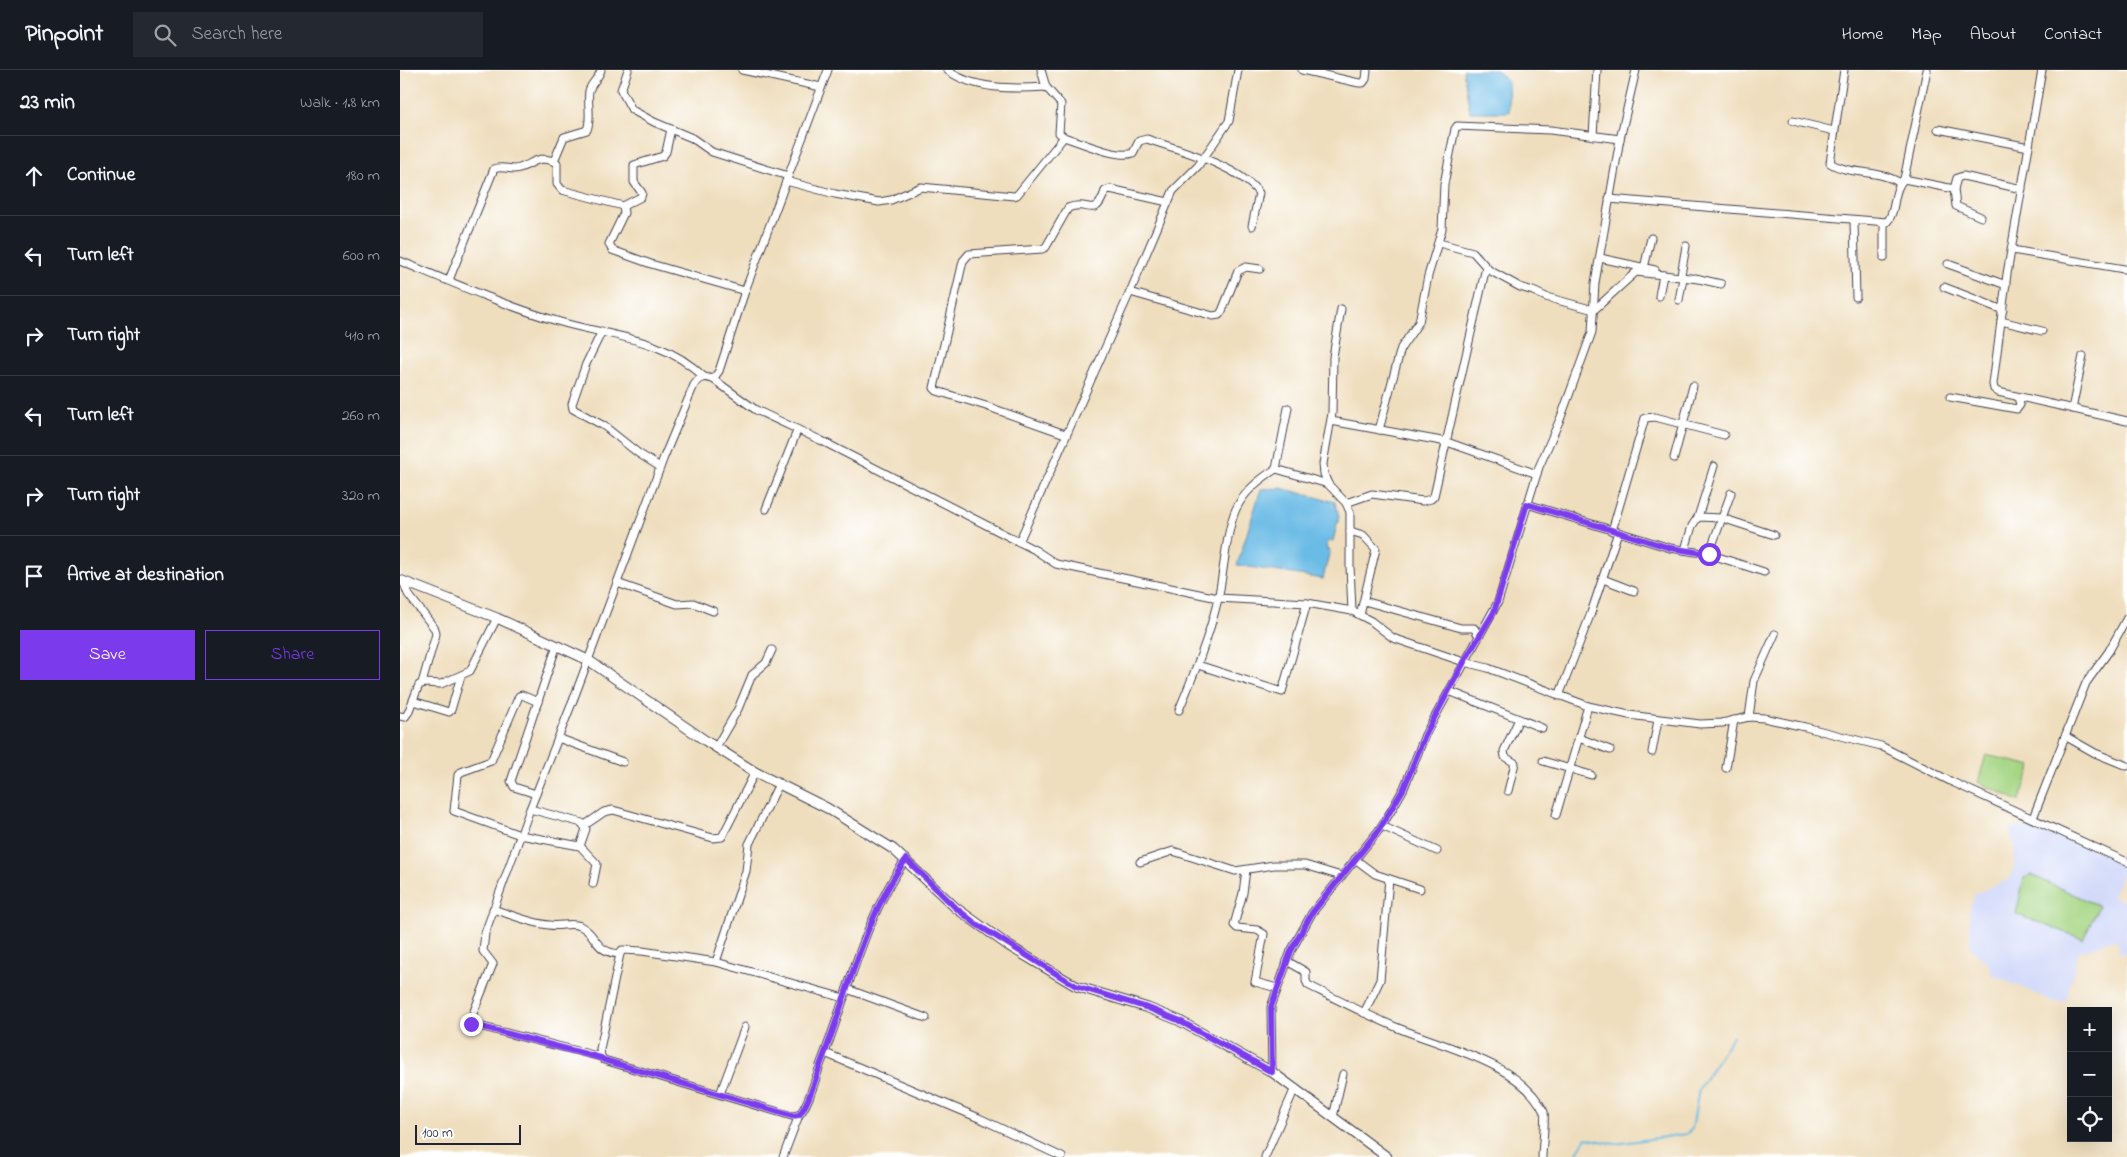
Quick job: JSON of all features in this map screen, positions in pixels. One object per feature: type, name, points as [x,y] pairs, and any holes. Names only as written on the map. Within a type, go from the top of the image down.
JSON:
[{"type":"street","points":[[554,161],[564,137],[588,130],[589,91],[600,76],[601,70]]},
{"type":"street","points":[[628,70],[621,90],[629,107],[654,122],[692,138],[719,155],[835,194],[879,202],[891,200],[921,187],[1018,195],[1064,137]]},
{"type":"street","points":[[742,70],[821,87]]},
{"type":"street","points":[[713,379],[719,371],[745,291],[828,70]]},
{"type":"street","points":[[947,70],[961,80],[1007,88],[1046,87]]},
{"type":"street","points":[[1041,70],[1046,87],[1061,104],[1058,128],[1064,137],[1112,152],[1130,155],[1136,150],[1139,141],[1148,139],[1203,157],[1235,174],[1259,193],[1252,226]]},
{"type":"street","points":[[1019,542],[1175,186],[1194,170],[1228,121],[1238,70]]},
{"type":"street","points":[[1302,70],[1359,84],[1363,83],[1366,79],[1368,70]]},
{"type":"street","points":[[1594,136],[1597,70]]},
{"type":"street","points":[[1272,1072],[1271,1007],[1287,961],[1312,913],[1382,826],[1404,788],[1425,735],[1498,602],[1536,474],[1578,373],[1592,332],[1595,283],[1609,199],[1620,139],[1636,70]]},
{"type":"street","points":[[1844,70],[1830,163],[1838,167],[1883,175],[1902,181],[1954,189]]},
{"type":"street","points":[[1609,199],[1884,223],[1890,218],[1902,181],[1927,70]]},
{"type":"street","points":[[2042,70],[2006,285],[1993,384],[1994,389],[1998,392],[2018,397],[2127,421]]},
{"type":"street","points":[[1793,122],[1834,131]]},
{"type":"street","points":[[1379,430],[1401,348],[1419,322],[1428,276],[1442,229],[1444,184],[1457,126],[1550,130],[1620,139]]},
{"type":"street","points":[[623,206],[641,197],[642,193],[634,182],[634,165],[663,156],[666,152],[671,129]]},
{"type":"street","points":[[1938,129],[2029,147]]},
{"type":"street","points":[[449,280],[494,170],[500,167],[519,168],[536,159],[554,161],[558,166],[557,184],[562,190],[614,202],[623,206]]},
{"type":"street","points":[[1981,216],[1956,206],[1954,189],[1957,178],[1963,176],[2022,189]]},
{"type":"street","points":[[1065,434],[937,391],[934,388],[963,261],[970,254],[1042,249],[1046,247],[1068,208],[1074,205],[1096,208],[1100,205],[1105,191],[1110,189],[1168,202]]},
{"type":"street","points":[[623,206],[624,213],[609,244],[612,250],[651,264],[745,291]]},
{"type":"street","points":[[1854,221],[1856,297]]},
{"type":"street","points":[[1884,223],[1884,258]]},
{"type":"street","points":[[1644,268],[1650,238]]},
{"type":"street","points":[[1439,243],[1473,252],[1486,267],[1520,288],[1594,310]]},
{"type":"street","points":[[1679,300],[1686,246]]},
{"type":"street","points":[[2012,250],[2124,269]]},
{"type":"street","points":[[1600,258],[1682,277]]},
{"type":"street","points":[[400,261],[558,321],[644,341],[690,363],[704,377],[713,379],[743,402],[1035,550],[1056,564],[1218,598],[1307,602],[1352,611],[1360,614],[1393,638],[1464,662],[1488,668],[1588,706],[1629,716],[1700,724],[1749,717],[1805,727],[1881,746],[1959,785],[2127,862]]},
{"type":"street","points":[[1948,264],[2006,285]]},
{"type":"street","points":[[1130,292],[1214,316],[1219,315],[1222,311],[1238,271],[1246,267],[1260,269]]},
{"type":"street","points":[[1346,503],[1372,494],[1423,501],[1434,496],[1448,442],[1459,381],[1486,267]]},
{"type":"street","points":[[1594,310],[1636,272],[1698,279],[1721,284]]},
{"type":"street","points":[[1659,296],[1663,275]]},
{"type":"street","points":[[1944,287],[2003,310]]},
{"type":"street","points":[[1342,309],[1333,357],[1331,421],[1323,464],[1328,484],[1346,503],[1350,512],[1352,611]]},
{"type":"street","points":[[2001,321],[2042,331]]},
{"type":"street","points":[[602,331],[586,364],[572,404],[573,409],[604,426],[638,453],[660,467]]},
{"type":"street","points":[[2072,409],[2083,356]]},
{"type":"street","points":[[704,377],[694,385],[660,467],[588,660],[520,834],[485,933],[483,951],[493,964],[470,1021],[471,1024],[601,1058],[792,1116],[799,1115]]},
{"type":"street","points":[[1674,458],[1693,386]]},
{"type":"street","points":[[1950,397],[2017,409],[2020,405],[2018,397]]},
{"type":"street","points":[[1179,710],[1198,665],[1218,598],[1236,510],[1251,488],[1276,469],[1288,408]]},
{"type":"street","points":[[1559,696],[1603,579],[1645,418],[1655,417],[1724,435]]},
{"type":"street","points":[[1331,421],[1448,442],[1536,474]]},
{"type":"street","points":[[766,509],[798,430]]},
{"type":"street","points":[[1685,550],[1692,526],[1698,517],[1714,466]]},
{"type":"street","points":[[1276,469],[1328,484]]},
{"type":"street","points":[[1709,554],[1731,493]]},
{"type":"street","points":[[1527,504],[1615,532],[1685,550],[1709,554],[1764,572]]},
{"type":"street","points":[[1698,517],[1722,518],[1774,535]]},
{"type":"street","points":[[1350,530],[1363,535],[1376,549],[1360,614]]},
{"type":"street","points":[[1603,579],[1634,591]]},
{"type":"street","points":[[401,580],[497,618],[588,660],[755,772],[827,808],[893,849],[906,859],[956,908],[976,924],[1076,986],[1148,1008],[1178,1020],[1272,1072],[1387,1157]]},
{"type":"street","points":[[400,716],[405,717],[419,685],[422,683],[436,634],[435,629],[404,589],[401,580]]},
{"type":"street","points":[[617,583],[677,604],[694,603],[712,612]]},
{"type":"street","points":[[1364,601],[1461,628],[1474,628],[1480,636]]},
{"type":"street","points":[[1198,665],[1282,692],[1307,602]]},
{"type":"street","points":[[422,683],[436,685],[470,671],[497,618]]},
{"type":"street","points":[[2033,818],[2064,736],[2088,680],[2109,651],[2127,618]]},
{"type":"street","points":[[1749,717],[1754,681],[1775,634]]},
{"type":"street","points":[[536,794],[514,787],[511,781],[556,645]]},
{"type":"street","points":[[716,747],[738,709],[752,675],[766,663],[772,650]]},
{"type":"street","points":[[413,700],[449,712],[460,676]]},
{"type":"street","points":[[1448,691],[1542,728]]},
{"type":"street","points":[[538,702],[522,695],[519,696],[494,758],[488,763],[458,775],[454,811],[520,834],[580,846],[597,864],[593,884]]},
{"type":"street","points":[[1556,815],[1588,706]]},
{"type":"street","points":[[1508,791],[1515,763],[1505,757],[1504,751],[1520,719]]},
{"type":"street","points":[[1652,752],[1658,720]]},
{"type":"street","points":[[1726,768],[1734,720]]},
{"type":"street","points":[[2064,736],[2095,753],[2127,766]]},
{"type":"street","points":[[558,738],[623,762]]},
{"type":"street","points":[[1579,738],[1610,750]]},
{"type":"street","points":[[1543,761],[1592,775]]},
{"type":"street","points":[[585,825],[604,812],[613,810],[713,838],[722,837],[755,772]]},
{"type":"street","points":[[716,962],[746,871],[749,844],[778,784]]},
{"type":"street","points":[[530,809],[585,825]]},
{"type":"street","points":[[580,846],[586,829],[585,825]]},
{"type":"street","points":[[1382,826],[1437,851]]},
{"type":"street","points":[[1140,862],[1173,851],[1235,871],[1274,865],[1305,865],[1341,876]]},
{"type":"street","points":[[783,1157],[825,1053],[878,905],[892,879],[906,859]]},
{"type":"street","points":[[1355,859],[1375,874],[1420,889]]},
{"type":"street","points":[[1246,870],[1243,893],[1234,925],[1237,928],[1257,930],[1264,934],[1255,982],[1277,988]]},
{"type":"street","points":[[1364,1013],[1380,980],[1389,879]]},
{"type":"street","points":[[493,909],[546,925],[577,924],[604,950],[620,954]]},
{"type":"street","points":[[601,1058],[600,1049],[622,950],[642,951],[716,962],[844,998]]},
{"type":"street","points":[[1287,961],[1306,972],[1306,982],[1308,985],[1364,1013],[1492,1065],[1527,1087],[1535,1096],[1546,1115],[1542,1136],[1542,1157]]},
{"type":"street","points":[[847,989],[926,1018]]},
{"type":"street","points":[[720,1094],[745,1026]]},
{"type":"street","points":[[825,1053],[979,1118],[1062,1157]]},
{"type":"street","points":[[1333,1117],[1343,1074]]},
{"type":"street","points":[[1265,1157],[1295,1088]]},
{"type":"shaded area","points":[[2032,822],[2121,862],[2121,866],[2125,868],[2113,897],[2127,903],[2127,954],[2117,952],[2119,942],[2111,940],[2084,951],[2079,951],[2066,1001],[2055,1002],[1992,975],[1989,964],[1971,949],[1969,913],[1974,894],[2010,879],[2015,863],[2014,845],[2009,827],[2027,827],[2027,823]]},
{"type":"green space","points":[[1986,755],[2032,766],[2019,801],[1978,782]]},
{"type":"green space","points":[[2031,875],[2099,906],[2083,939],[2016,914],[2024,878]]},
{"type":"water","points":[[1463,70],[1497,70],[1508,82],[1509,112],[1470,112]]},
{"type":"water","points":[[1281,488],[1335,502],[1339,517],[1333,541],[1328,541],[1326,549],[1330,550],[1323,579],[1237,565],[1261,489]]},
{"type":"waterway","points":[[1574,1157],[1586,1138],[1615,1144],[1686,1134],[1692,1129],[1699,1089],[1733,1036]]},
{"type":"route","points":[[471,1024],[601,1058],[792,1116],[799,1115],[802,1112],[825,1053],[872,919],[892,879],[906,859],[956,908],[976,924],[1076,986],[1096,994],[1148,1008],[1178,1020],[1272,1072],[1271,1007],[1291,951],[1312,913],[1392,811],[1404,788],[1425,735],[1464,662],[1494,612],[1527,504],[1670,548],[1709,554]]}]
